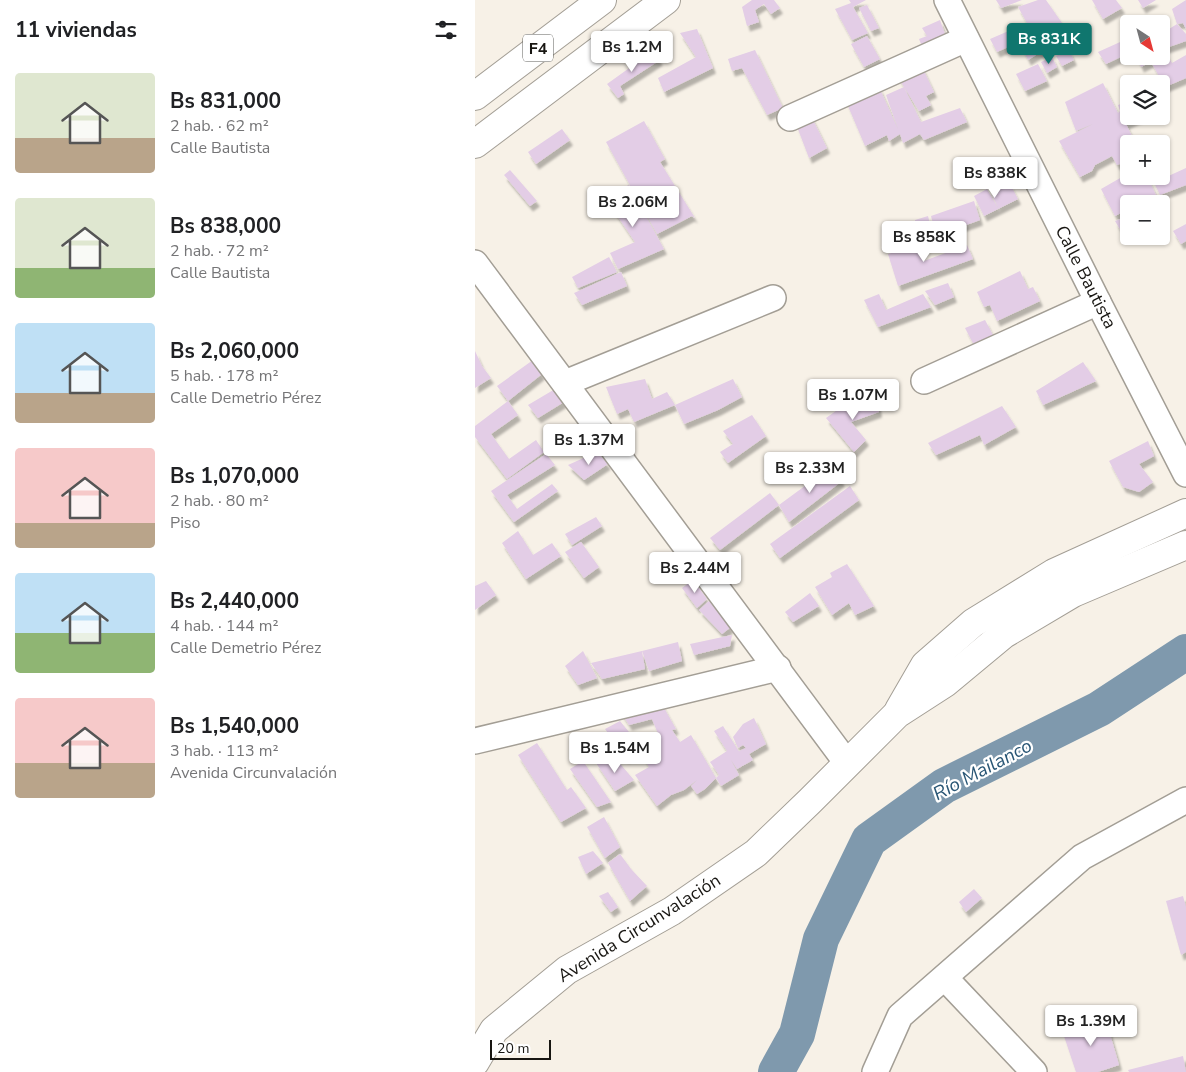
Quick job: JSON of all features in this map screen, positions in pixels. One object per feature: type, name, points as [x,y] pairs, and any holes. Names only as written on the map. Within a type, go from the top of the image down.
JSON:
[{"type":"main road","name":"F4","points":[[475,96],[602,0]]},
{"type":"main road","name":"F4","points":[[475,144],[665,0]]},
{"type":"main road","name":"Avenida Circunvalación","points":[[897,714],[925,664],[973,623],[1054,573],[1186,513]]},
{"type":"main road","name":"Avenida Circunvalación","points":[[475,1062],[494,1030],[567,970],[672,911],[756,853],[897,714],[945,683],[1004,634],[1073,593],[1186,544]]},
{"type":"street","name":"Calle Bautista","points":[[947,0],[1186,474]]},
{"type":"street","points":[[790,118],[966,38]]},
{"type":"street","points":[[475,263],[847,763]]},
{"type":"street","points":[[565,383],[773,298]]},
{"type":"street","points":[[924,381],[1098,302]]},
{"type":"street","points":[[475,741],[778,668]]},
{"type":"street","points":[[875,1072],[900,1016],[1082,857],[1186,800]]},
{"type":"street","points":[[945,978],[1034,1072]]},
{"type":"building","points":[[752,0],[774,0],[780,8],[771,14],[764,4],[755,10],[759,22],[747,26],[742,7]]},
{"type":"building","points":[[849,0],[866,0],[853,7],[868,33],[852,40],[835,9],[851,3]]},
{"type":"building","points":[[996,0],[1022,0],[1001,8]]},
{"type":"building","points":[[1038,0],[1046,0],[1062,23],[1035,35],[1044,50],[1028,60],[1019,42],[997,52],[990,39],[1027,23],[1018,7]]},
{"type":"building","points":[[1092,0],[1116,0],[1122,8],[1103,19]]},
{"type":"building","points":[[1138,0],[1156,0],[1143,8]]},
{"type":"building","points":[[1186,0],[1186,29],[1183,23],[1177,24],[1172,9]]},
{"type":"building","points":[[867,5],[879,28],[871,31],[859,8]]},
{"type":"building","points":[[940,20],[945,34],[921,44],[919,39],[927,36],[922,28]]},
{"type":"building","points":[[1177,24],[1186,34],[1186,41],[1170,47],[1170,28]]},
{"type":"building","points":[[697,29],[713,68],[664,92],[658,78],[696,57],[680,33]]},
{"type":"building","points":[[867,36],[880,59],[864,67],[851,44]]},
{"type":"building","points":[[1120,42],[1120,57],[1106,64],[1098,52]]},
{"type":"building","points":[[755,50],[783,108],[767,115],[742,68],[732,71],[728,59]]},
{"type":"building","points":[[1069,50],[1074,60],[1062,66],[1056,56]]},
{"type":"building","points":[[653,51],[660,60],[620,86],[624,94],[618,98],[607,84]]},
{"type":"building","points":[[1186,55],[1186,78],[1170,85],[1170,75],[1158,75],[1153,65],[1170,65],[1170,60],[1172,63]]},
{"type":"building","points":[[1052,57],[1057,67],[1047,73],[1041,62]]},
{"type":"building","points":[[1038,64],[1047,81],[1025,91],[1016,74]]},
{"type":"building","points":[[921,65],[934,92],[926,96],[931,105],[919,111],[897,75]]},
{"type":"building","points":[[1103,83],[1118,113],[1120,111],[1120,125],[1126,125],[1132,135],[1120,135],[1120,164],[1117,165],[1112,156],[1095,165],[1092,171],[1080,177],[1059,141],[1093,124],[1076,131],[1065,102]]},
{"type":"building","points":[[879,87],[898,129],[886,95],[904,87],[921,122],[960,108],[967,122],[924,140],[920,134],[903,143],[900,134],[889,141],[887,135],[865,146],[845,99]]},
{"type":"building","points":[[811,116],[827,148],[809,158],[796,124]]},
{"type":"building","points":[[644,121],[665,159],[660,162],[695,218],[692,216],[657,234],[606,142]]},
{"type":"building","points":[[562,129],[570,140],[536,164],[528,152]]},
{"type":"building","points":[[1186,168],[1186,185],[1160,195],[1155,185],[1170,185],[1170,175]]},
{"type":"building","points":[[510,170],[537,201],[530,206],[504,175]]},
{"type":"building","points":[[1120,178],[1120,185],[1151,185],[1156,195],[1120,195],[1120,214],[1115,216],[1101,189]]},
{"type":"building","points":[[1010,184],[1018,199],[984,216],[974,196],[987,189],[998,208],[990,190]]},
{"type":"building","points":[[629,185],[664,249],[618,269],[610,253],[635,242],[603,195]]},
{"type":"building","points":[[974,201],[980,220],[936,236],[931,216]]},
{"type":"building","points":[[928,216],[933,236],[902,247],[898,233],[913,229],[918,241],[915,220]]},
{"type":"building","points":[[1120,219],[1120,229],[1115,221]]},
{"type":"building","points":[[1186,224],[1186,241],[1181,244],[1173,231]]},
{"type":"building","points":[[918,245],[924,261],[967,245],[973,259],[898,286],[888,254]]},
{"type":"building","points":[[609,257],[617,272],[578,288],[572,277]]},
{"type":"building","points":[[1020,271],[1028,289],[1033,287],[1040,301],[997,321],[990,305],[984,307],[977,292]]},
{"type":"building","points":[[621,272],[627,286],[582,305],[574,293]]},
{"type":"building","points":[[948,283],[954,297],[935,305],[925,291]]},
{"type":"building","points":[[879,294],[886,310],[923,294],[931,307],[878,327],[864,300]]},
{"type":"building","points":[[985,320],[993,335],[974,345],[965,328]]},
{"type":"building","points":[[475,351],[482,366],[491,378],[475,388]]},
{"type":"building","points":[[533,360],[542,374],[508,401],[497,386]]},
{"type":"building","points":[[1083,362],[1096,381],[1043,405],[1036,391]]},
{"type":"building","points":[[645,379],[652,399],[667,392],[675,405],[634,422],[628,409],[617,414],[606,387]]},
{"type":"building","points":[[733,379],[742,397],[718,410],[684,424],[675,405]]},
{"type":"building","points":[[555,389],[564,402],[538,418],[528,405]]},
{"type":"building","points":[[877,397],[879,412],[851,422],[866,440],[854,452],[826,418],[840,408]]},
{"type":"building","points":[[508,401],[518,415],[491,434],[509,459],[536,440],[544,452],[507,479],[475,437],[475,426]]},
{"type":"building","points":[[1002,406],[1016,427],[984,445],[980,435],[936,455],[928,443]]},
{"type":"building","points":[[752,415],[766,436],[728,463],[720,452],[733,444],[723,431]]},
{"type":"building","points":[[1148,441],[1154,456],[1139,464],[1153,482],[1139,492],[1123,487],[1109,461]]},
{"type":"building","points":[[597,452],[608,464],[584,480],[568,465]]},
{"type":"building","points":[[546,454],[555,465],[507,495],[517,509],[552,484],[558,491],[514,522],[491,491]]},
{"type":"building","points":[[832,466],[842,481],[789,522],[779,505]]},
{"type":"building","points":[[850,486],[859,500],[780,558],[770,544]]},
{"type":"building","points":[[770,493],[779,505],[720,550],[710,538]]},
{"type":"building","points":[[596,517],[602,526],[572,545],[565,534]]},
{"type":"building","points":[[518,531],[533,555],[552,543],[561,556],[526,579],[502,543]]},
{"type":"building","points":[[581,542],[599,567],[584,578],[565,552]]},
{"type":"building","points":[[847,564],[874,606],[855,615],[849,603],[832,615],[815,587],[832,577],[830,573]]},
{"type":"building","points":[[693,580],[707,599],[697,608],[682,588]]},
{"type":"building","points":[[486,581],[496,595],[475,610],[475,586]]},
{"type":"building","points":[[810,593],[819,606],[793,622],[785,612]]},
{"type":"building","points":[[709,601],[731,627],[722,634],[699,610]]},
{"type":"building","points":[[732,635],[730,646],[694,655],[690,644]]},
{"type":"building","points":[[678,642],[682,661],[649,671],[642,651]]},
{"type":"building","points":[[583,651],[597,678],[578,685],[565,666]]},
{"type":"building","points":[[642,651],[645,669],[602,679],[591,663]]},
{"type":"building","points":[[659,699],[676,729],[672,730],[680,742],[691,735],[716,778],[697,794],[691,786],[697,780],[684,790],[671,795],[657,806],[635,775],[649,767],[639,750],[626,758],[605,729],[620,721],[642,748],[659,736],[652,719],[629,725],[618,708]]},
{"type":"building","points":[[754,718],[766,744],[749,754],[753,760],[737,769],[731,760],[739,775],[721,786],[716,778],[719,775],[710,762],[727,751],[714,731],[723,726],[740,753],[739,751],[746,748],[743,745],[738,748],[733,737],[743,724]]},
{"type":"building","points":[[537,743],[567,790],[571,787],[586,808],[561,822],[518,755]]},
{"type":"building","points":[[616,759],[634,780],[615,791],[596,763]]},
{"type":"building","points":[[583,761],[611,802],[597,807],[570,769]]},
{"type":"building","points":[[604,817],[620,847],[605,858],[587,827]]},
{"type":"building","points":[[593,851],[603,863],[586,874],[578,857]]},
{"type":"building","points":[[620,854],[647,886],[630,901],[608,863]]},
{"type":"building","points":[[974,889],[982,898],[966,912],[959,902]]},
{"type":"building","points":[[608,892],[618,907],[611,912],[599,896]]},
{"type":"building","points":[[1183,896],[1186,907],[1186,952],[1181,955],[1166,901]]},
{"type":"building","points":[[1106,1020],[1119,1065],[1098,1072],[1076,1072],[1062,1030]]},
{"type":"building","points":[[1183,1056],[1186,1072],[1129,1072],[1128,1070]]},
{"type":"waterway","name":"Río Mailanco","points":[[776,1072],[797,1034],[821,939],[869,840],[944,786],[1099,709],[1186,652]]}]
